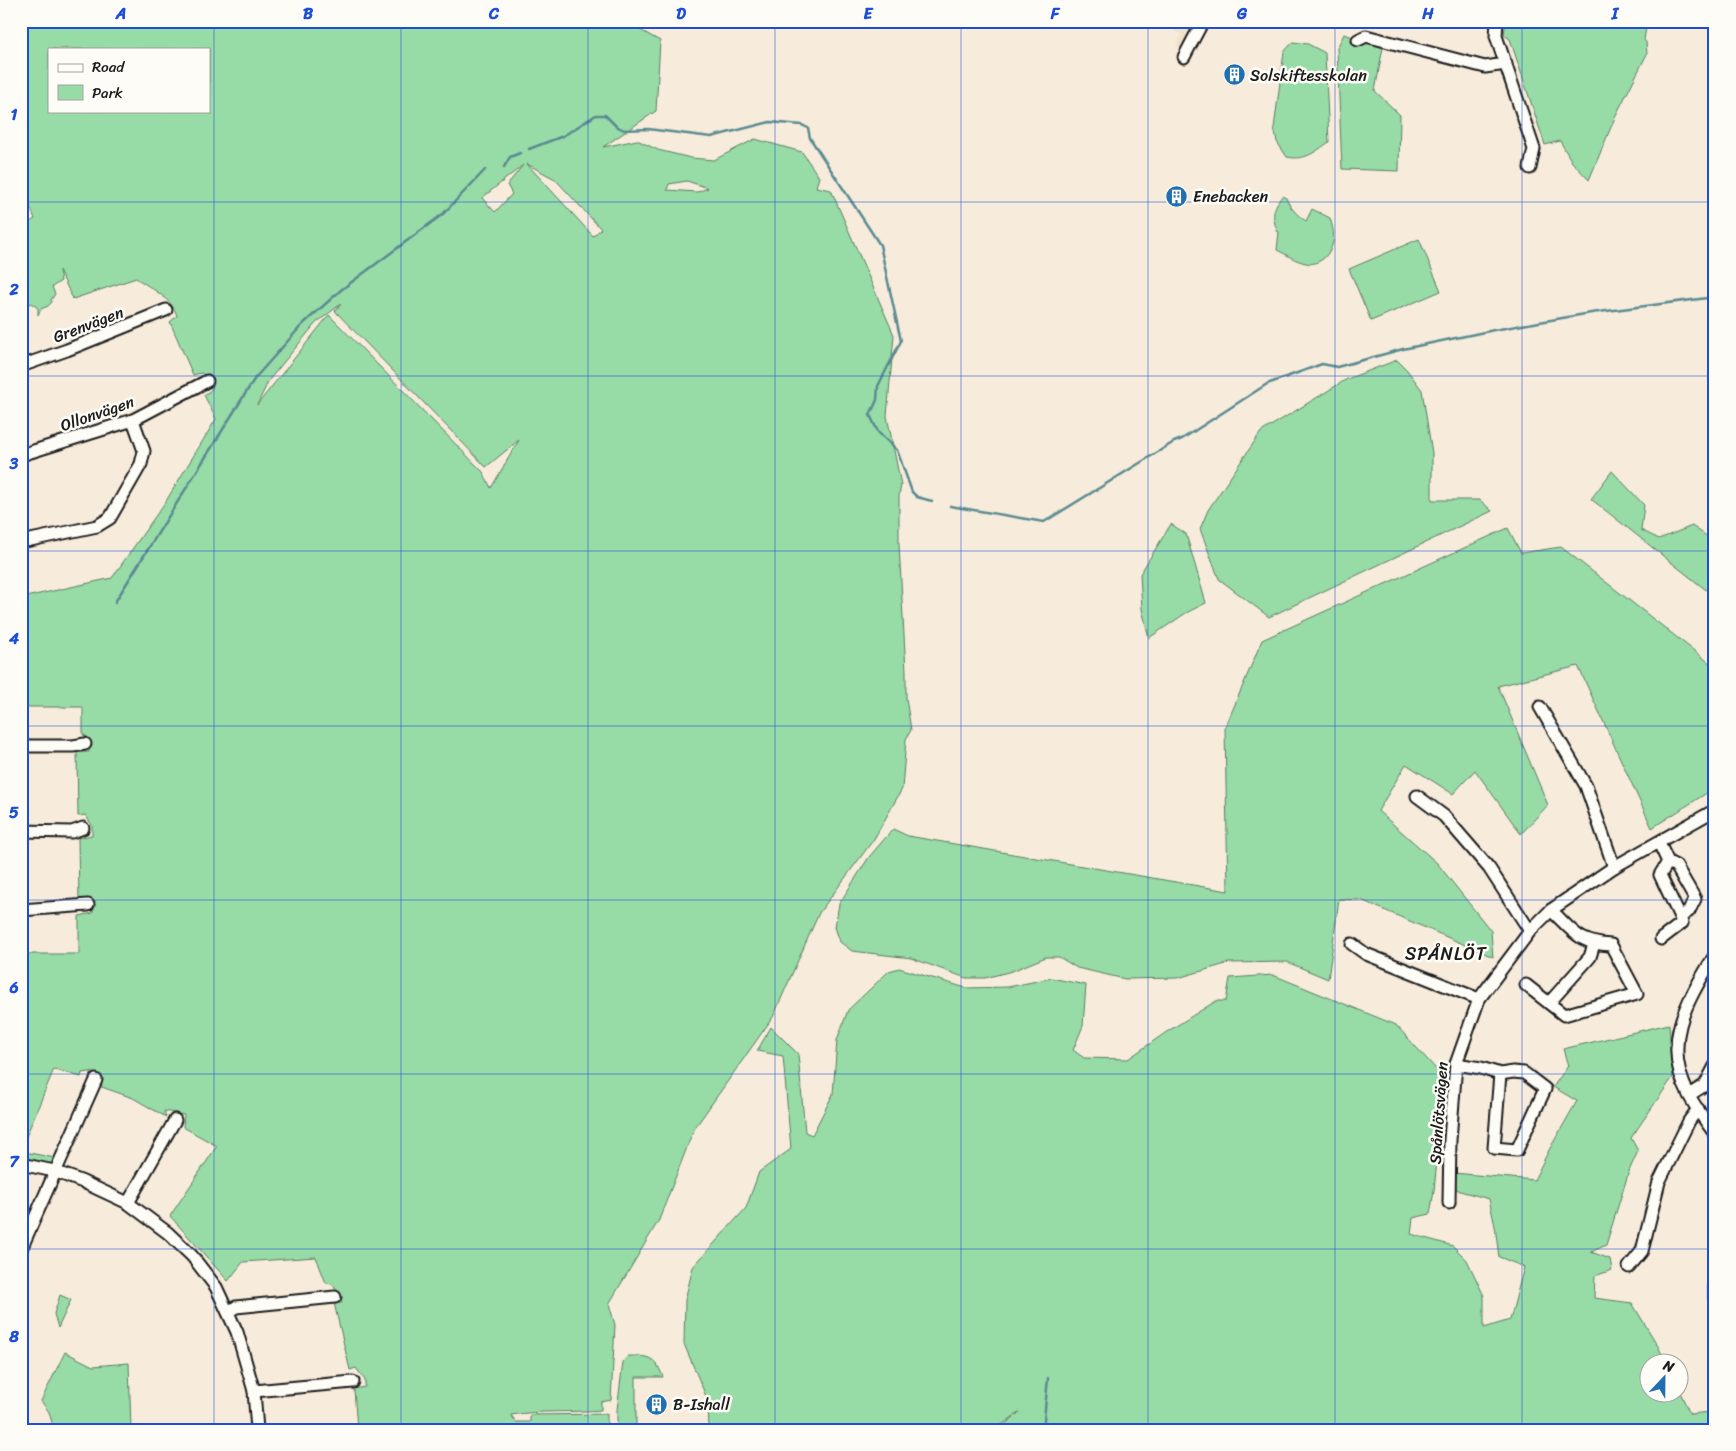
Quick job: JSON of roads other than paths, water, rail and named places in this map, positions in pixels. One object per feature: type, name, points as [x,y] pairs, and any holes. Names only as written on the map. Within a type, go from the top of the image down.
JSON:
[{"type":"street","points":[[1184,57],[1203,21]]},
{"type":"street","points":[[1496,21],[1496,36],[1534,149],[1530,168]]},
{"type":"street","points":[[1358,40],[1366,36],[1485,67],[1506,64]]},
{"type":"street","name":"Grenvägen","points":[[21,366],[68,350],[166,310]]},
{"type":"street","name":"Ollonvägen","points":[[21,455],[133,420],[207,381]]},
{"type":"street","points":[[21,542],[97,526],[110,518],[141,464],[144,451],[133,420]]},
{"type":"street","points":[[1540,707],[1586,786],[1614,867]]},
{"type":"street","points":[[21,746],[73,746],[85,744]]},
{"type":"street","points":[[1417,796],[1444,816],[1489,868],[1530,931]]},
{"type":"street","name":"Spånlötsvägen","points":[[1450,1203],[1450,1140],[1456,1064],[1479,999],[1530,931],[1551,910],[1614,867],[1715,810]]},
{"type":"street","points":[[21,831],[72,832],[83,828]]},
{"type":"street","points":[[1659,843],[1668,862],[1676,866],[1695,899],[1689,911],[1680,916]]},
{"type":"street","points":[[1661,939],[1682,923],[1660,875],[1668,862]]},
{"type":"street","points":[[21,910],[88,905]]},
{"type":"street","points":[[1551,910],[1581,939],[1594,944],[1611,945]]},
{"type":"street","points":[[1526,985],[1564,1015],[1637,994],[1606,933]]},
{"type":"street","points":[[1352,944],[1366,954],[1479,999]]},
{"type":"street","points":[[1549,1003],[1590,957],[1594,944]]},
{"type":"street","points":[[1715,955],[1684,1010],[1678,1031],[1677,1048],[1683,1083],[1715,1134]]},
{"type":"street","points":[[1456,1064],[1481,1068],[1500,1074],[1524,1073],[1545,1089],[1517,1150],[1494,1148],[1500,1074]]},
{"type":"street","points":[[1689,1095],[1705,1085],[1715,1066]]},
{"type":"street","points":[[21,1249],[96,1080]]},
{"type":"street","points":[[1629,1267],[1642,1251],[1659,1182],[1689,1121],[1698,1109]]},
{"type":"street","points":[[128,1203],[175,1120]]},
{"type":"street","points":[[21,1164],[54,1171],[128,1203],[168,1233],[192,1256],[216,1287],[237,1332],[254,1391],[257,1430]]},
{"type":"street","points":[[1715,1263],[1715,1298]]},
{"type":"street","points":[[228,1312],[236,1307],[335,1297]]},
{"type":"street","points":[[254,1391],[353,1382]]},
{"type":"waterway","points":[[529,149],[563,136],[596,115],[605,115],[616,126],[624,130],[648,129],[711,137],[770,122],[802,125],[808,128],[810,138],[880,245],[901,341],[878,386],[877,400],[870,415],[878,432],[897,450],[912,492],[917,497],[932,501]]},
{"type":"waterway","points":[[504,167],[510,157],[520,153]]},
{"type":"waterway","points":[[115,602],[255,378],[302,325],[341,290],[443,214],[485,170]]},
{"type":"waterway","points":[[950,506],[1044,522],[1174,442],[1182,439],[1267,384],[1322,364],[1337,367],[1403,349],[1494,330],[1591,313],[1715,297]]},
{"type":"waterway","points":[[1043,1430],[1048,1378]]},
{"type":"place","name":"Solskiftesskolan","points":[[1234,75]]},
{"type":"place","name":"Enebacken","points":[[1177,196]]},
{"type":"place","name":"B-Ishall","points":[[657,1404]]},
{"type":"district","name":"SPÅNLÖT","points":[[1446,954]]}]
